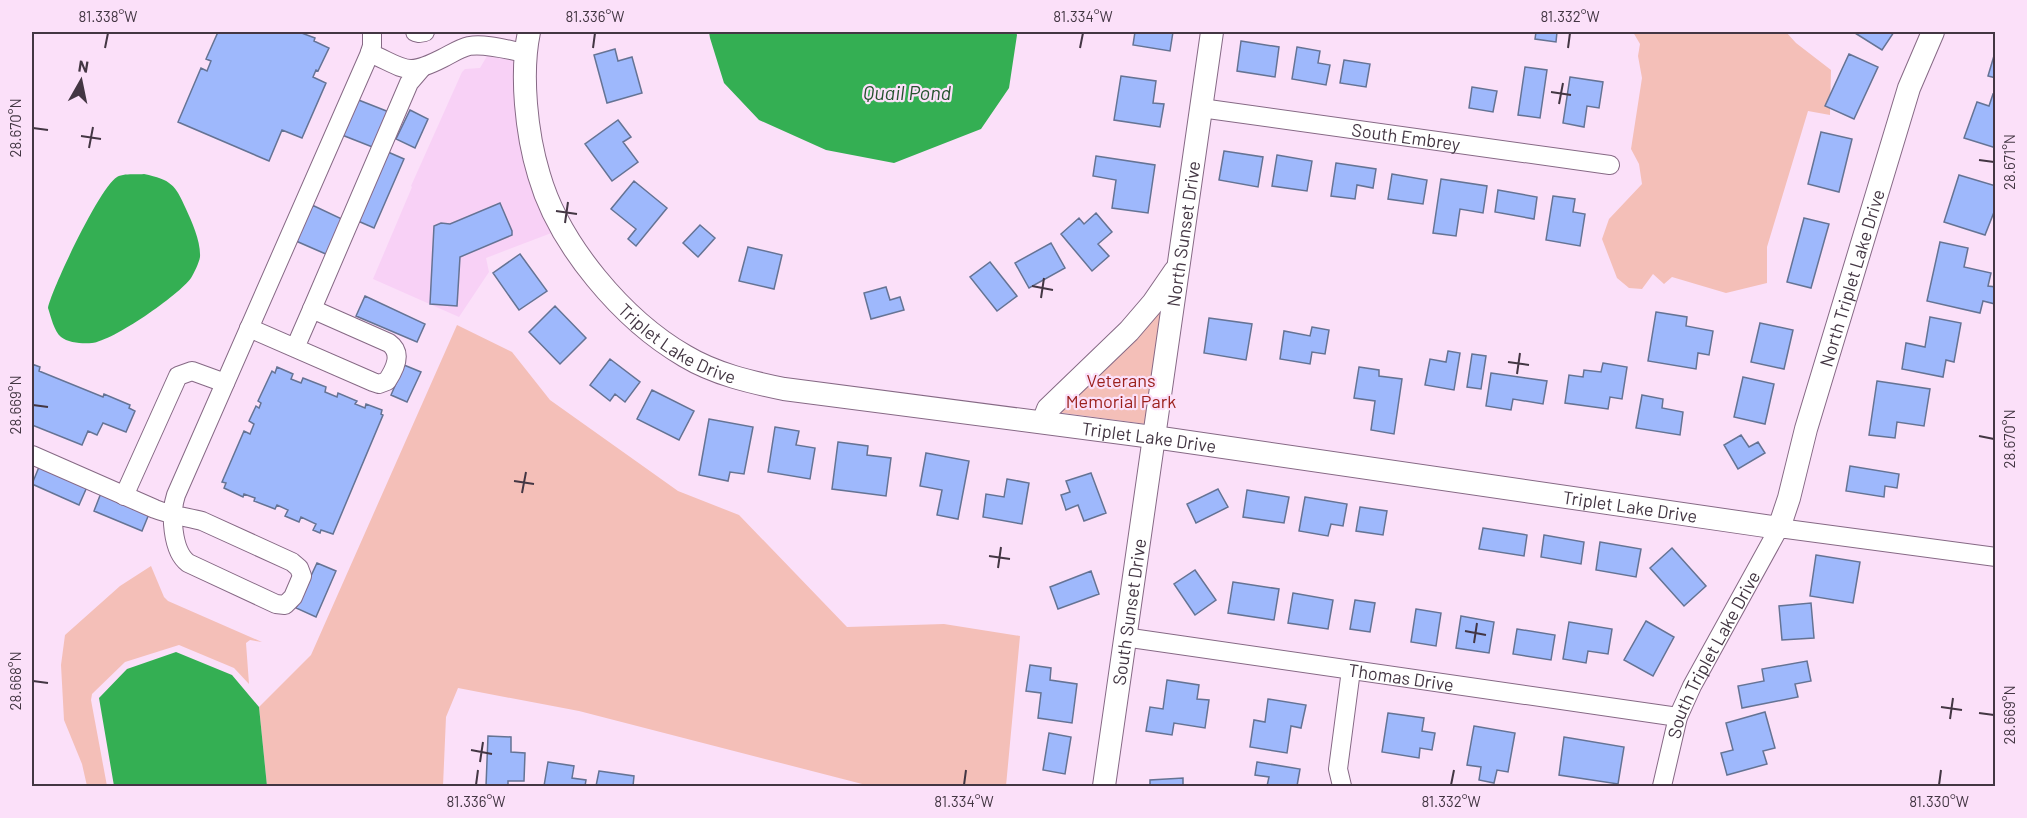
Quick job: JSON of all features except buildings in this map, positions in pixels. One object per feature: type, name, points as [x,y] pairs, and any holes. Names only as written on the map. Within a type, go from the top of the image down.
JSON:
[{"type":"street","points":[[32,455],[124,496],[173,515],[202,521],[292,562],[299,568],[302,576],[293,597],[285,605],[276,604],[188,563],[181,555],[175,535],[173,515],[176,495],[370,53],[372,32]]},
{"type":"street","points":[[415,32],[425,32]]},
{"type":"street","name":"North Sunset Drive","points":[[1154,437],[1212,32]]},
{"type":"street","name":"North Triplet Lake Drive","points":[[1779,528],[1806,429],[1910,88],[1933,32]]},
{"type":"street","points":[[295,348],[409,83],[421,69],[470,46],[527,42]]},
{"type":"street","name":"Triplet Lake Drive","points":[[527,42],[524,72],[529,138],[539,178],[556,219],[602,285],[649,332],[686,357],[737,379],[784,389],[1154,437],[1779,528],[1995,557]]},
{"type":"street","points":[[370,53],[406,69],[421,69]]},
{"type":"street","name":"South Embrey","points":[[1201,108],[1610,165]]},
{"type":"street","points":[[1043,422],[1048,409],[1129,331],[1153,303],[1179,265]]},
{"type":"street","points":[[249,328],[379,384],[389,378],[397,361],[397,354],[392,345],[312,309]]},
{"type":"street","points":[[124,496],[178,376],[192,371],[225,384]]},
{"type":"street","name":"South Sunset Drive","points":[[1104,786],[1154,437]]},
{"type":"street","name":"South Triplet Lake Drive","points":[[1662,786],[1678,717],[1692,686],[1779,528]]},
{"type":"street","name":"Thomas Drive","points":[[1124,637],[1678,717]]},
{"type":"street","points":[[1342,786],[1338,769],[1351,670]]},
{"type":"shaded area","points":[[487,56],[516,61],[554,232],[486,258],[489,272],[459,317],[373,279],[411,186],[462,72],[465,69],[480,68]]},
{"type":"green space","points":[[1633,32],[1786,32],[1796,43],[1831,70],[1830,115],[1808,111],[1767,247],[1767,283],[1726,293],[1672,277],[1664,284],[1653,274],[1642,289],[1629,288],[1617,278],[1602,239],[1609,219],[1642,184],[1639,164],[1631,149],[1642,78],[1638,56],[1640,44]]},
{"type":"green space","name":"Veterans Memorial Park","points":[[1163,308],[1146,424],[1056,412]]},
{"type":"green space","points":[[457,325],[512,352],[550,400],[678,491],[739,515],[847,627],[944,624],[1020,636],[1006,786],[870,786],[579,711],[458,688],[446,717],[443,786],[267,786],[259,707],[311,655]]},
{"type":"green space","points":[[151,566],[164,597],[168,601],[262,642],[250,640],[246,643],[249,684],[234,668],[179,645],[125,662],[92,694],[91,700],[107,786],[87,786],[82,764],[64,720],[61,665],[65,635],[120,586]]},
{"type":"water","name":"Quail Pond","points":[[709,32],[1016,32],[1017,35],[1009,88],[981,129],[894,163],[826,150],[759,120],[724,83]]},
{"type":"water","points":[[144,174],[160,178],[171,184],[182,201],[199,245],[200,257],[195,271],[184,286],[173,295],[145,316],[115,334],[92,343],[68,341],[56,331],[48,308],[67,260],[109,185],[120,176]]},
{"type":"water","points":[[176,652],[232,675],[259,707],[267,786],[114,786],[99,698],[127,669]]}]
